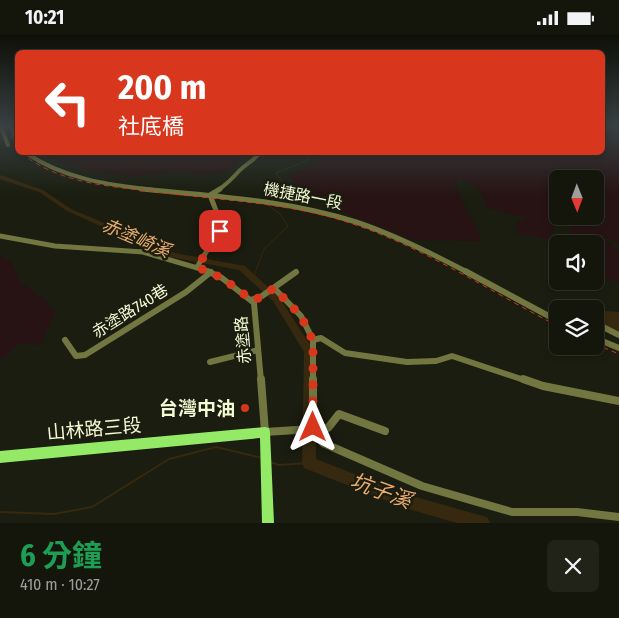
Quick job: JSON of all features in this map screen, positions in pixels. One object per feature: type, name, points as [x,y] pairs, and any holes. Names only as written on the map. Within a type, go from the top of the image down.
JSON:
[{"type":"main road","points":[[265,432],[268,523]]},
{"type":"main road","name":"山林路三段","points":[[0,457],[265,432]]},
{"type":"street","name":"機捷路一段","points":[[30,155],[44,163],[95,181],[270,202],[336,216],[380,230],[437,255],[549,316]]},
{"type":"street","points":[[198,265],[222,226],[210,195],[231,182],[240,170],[251,163],[258,155]]},
{"type":"street","name":"赤塗路","points":[[0,236],[55,246],[143,252],[198,265],[252,300],[254,303],[265,432]]},
{"type":"street","points":[[252,300],[262,297],[296,272]]},
{"type":"street","name":"赤塗路740巷","points":[[65,340],[76,355],[85,355],[186,292],[211,273]]},
{"type":"street","points":[[273,289],[301,316],[313,341],[312,428],[323,443],[422,487],[512,512],[577,512],[619,517]]},
{"type":"street","points":[[604,328],[619,335]]},
{"type":"street","points":[[313,341],[321,338],[345,353],[407,362],[436,361],[452,356],[543,386],[619,401]]},
{"type":"street","points":[[604,342],[619,348]]},
{"type":"street","points":[[210,362],[258,350]]},
{"type":"street","points":[[265,432],[285,429],[328,428],[339,414],[385,431]]},
{"type":"shaded area","points":[[605,150],[619,150],[619,243],[604,237],[604,235],[571,235],[571,225],[590,231],[575,225],[604,225],[604,170],[549,170],[549,225],[554,225],[551,235],[549,235],[549,240],[516,233],[517,223],[545,207],[524,217],[488,208],[478,188],[459,179],[456,188],[482,241],[414,240],[347,214],[326,210],[329,203],[301,193],[289,176],[322,159],[320,155],[605,155]]},
{"type":"shaded area","points":[[42,155],[241,155],[237,166],[218,174],[202,175],[181,171],[132,176],[88,170]]},
{"type":"shaded area","points":[[604,238],[619,252],[619,283],[604,276]]},
{"type":"shaded area","points":[[0,256],[11,261],[21,283],[31,289],[37,297],[43,296],[55,312],[41,345],[20,343],[0,360]]},
{"type":"shaded area","points":[[604,311],[619,312],[619,332],[604,325]]},
{"type":"waterway","points":[[272,201],[287,192],[286,186],[276,173],[308,160],[309,155]]},
{"type":"waterway","name":"赤塗崎溪","points":[[0,177],[41,191],[69,210],[173,255],[242,268],[276,299],[309,351],[309,463],[405,501],[483,523]]},
{"type":"waterway","points":[[253,278],[264,249],[288,226],[280,214],[268,205]]},
{"type":"waterway","points":[[0,512],[54,514],[92,507],[169,459],[216,447],[262,458]]},
{"type":"waterway","points":[[270,462],[279,465],[309,463]]},
{"type":"railway","points":[[24,155],[52,171],[86,182],[121,188],[270,205],[337,219],[395,240],[422,253],[549,321]]},
{"type":"railway","points":[[604,348],[619,354]]},
{"type":"place","name":"台灣中油","points":[[245,408]]},
{"type":"route","points":[[220,231],[210,243],[197,267],[222,278],[252,300],[262,297],[274,288],[301,316],[313,341],[313,427]]},
{"type":"water label","name":"坑子溪","points":[[381,491]]}]
